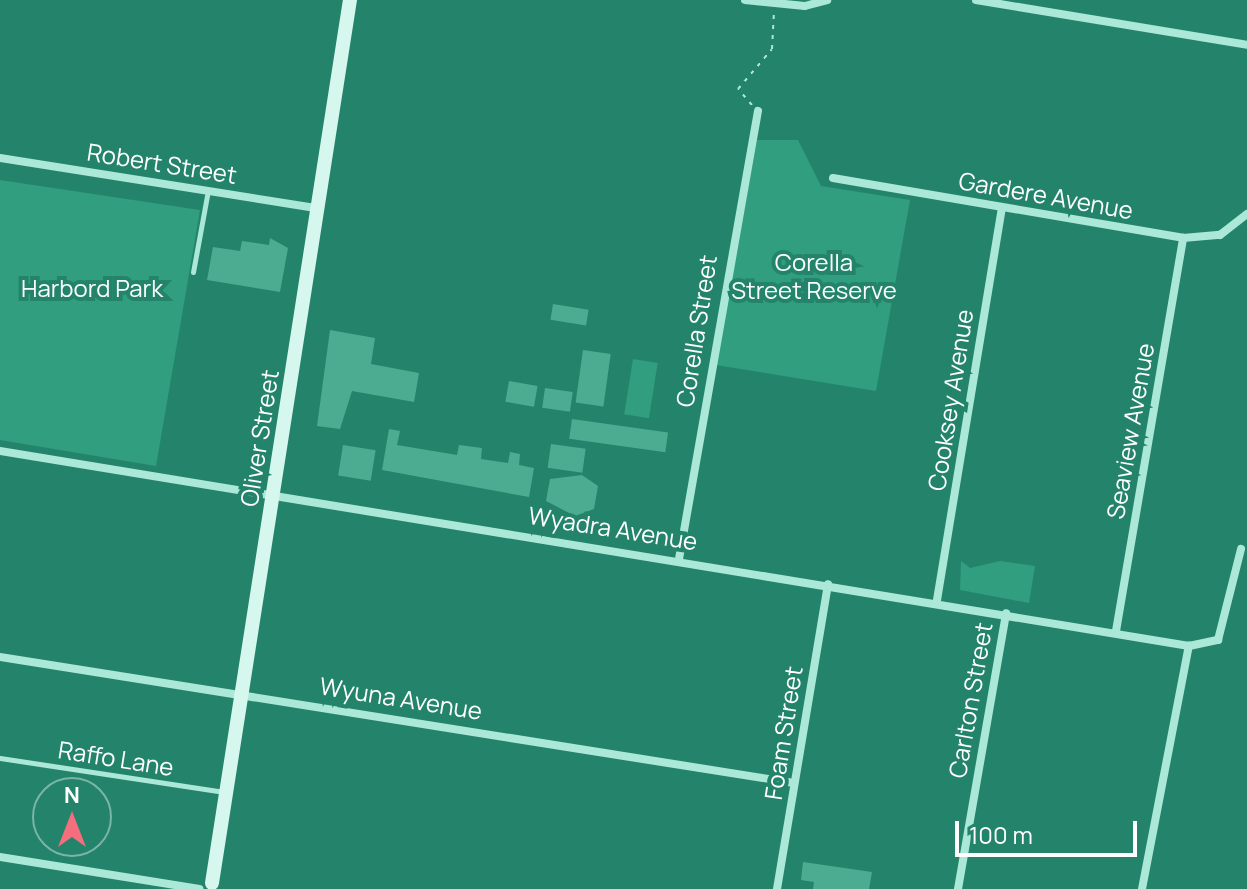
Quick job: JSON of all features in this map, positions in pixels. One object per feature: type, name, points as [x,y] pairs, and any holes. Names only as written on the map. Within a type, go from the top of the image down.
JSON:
[{"type":"main road","name":"Oliver Street","points":[[208,887],[226,793],[350,0]]},
{"type":"street","points":[[745,0],[775,4],[827,0]]},
{"type":"street","points":[[976,0],[1247,45]]},
{"type":"street","name":"Corella Street","points":[[679,559],[758,111]]},
{"type":"street","name":"Robert Street","points":[[0,158],[317,208]]},
{"type":"street","name":"Gardere Avenue","points":[[833,178],[1183,238],[1220,235],[1247,214]]},
{"type":"street","name":"Cooksey Avenue","points":[[937,600],[1002,207]]},
{"type":"street","name":"Seaview Avenue","points":[[1116,631],[1183,238]]},
{"type":"street","name":"Wyadra Avenue","points":[[0,451],[937,600],[1189,646],[1218,640],[1242,549]]},
{"type":"street","name":"Foam Street","points":[[777,889],[828,584]]},
{"type":"street","name":"Carlton Street","points":[[958,889],[1006,613]]},
{"type":"street","points":[[1142,889],[1189,646]]},
{"type":"street","name":"Wyuna Avenue","points":[[0,657],[794,783]]},
{"type":"street","points":[[0,857],[208,887]]},
{"type":"lane","points":[[193,272],[208,190]]},
{"type":"lane","points":[[1242,549],[1247,559]]},
{"type":"lane","name":"Raffo Lane","points":[[0,758],[226,793]]},
{"type":"path","points":[[758,111],[738,89],[772,49],[775,4]]},
{"type":"green space","name":"Corella Street Reserve","points":[[757,140],[798,140],[821,186],[910,200],[876,391],[716,365]]},
{"type":"green space","name":"Harbord Park","points":[[0,180],[200,210],[156,466],[0,440]]},
{"type":"green space","points":[[633,359],[658,363],[649,418],[624,414]]},
{"type":"green space","points":[[961,561],[970,568],[1000,561],[1035,566],[1029,603],[960,590]]},
{"type":"building","points":[[270,238],[288,248],[280,292],[207,280],[213,247],[240,251],[242,241],[269,245]]},
{"type":"building","points":[[553,304],[589,310],[586,325],[550,320]]},
{"type":"building","points":[[330,330],[375,338],[371,364],[419,373],[414,402],[352,391],[340,429],[317,426]]},
{"type":"building","points":[[583,350],[611,354],[603,406],[576,402]]},
{"type":"building","points":[[509,381],[538,386],[534,407],[505,402]]},
{"type":"building","points":[[545,388],[573,392],[570,412],[542,408]]},
{"type":"building","points":[[572,419],[668,432],[665,452],[569,439]]},
{"type":"building","points":[[389,429],[400,431],[397,445],[457,455],[459,445],[482,448],[481,459],[508,463],[510,452],[520,454],[519,465],[534,468],[529,497],[382,470]]},
{"type":"building","points":[[551,444],[586,449],[582,473],[548,468]]},
{"type":"building","points":[[343,445],[376,450],[371,481],[338,476]]},
{"type":"building","points":[[582,475],[598,486],[594,509],[575,516],[546,501],[550,479]]},
{"type":"building","points":[[803,862],[872,872],[869,889],[813,889],[814,882],[801,880]]}]
